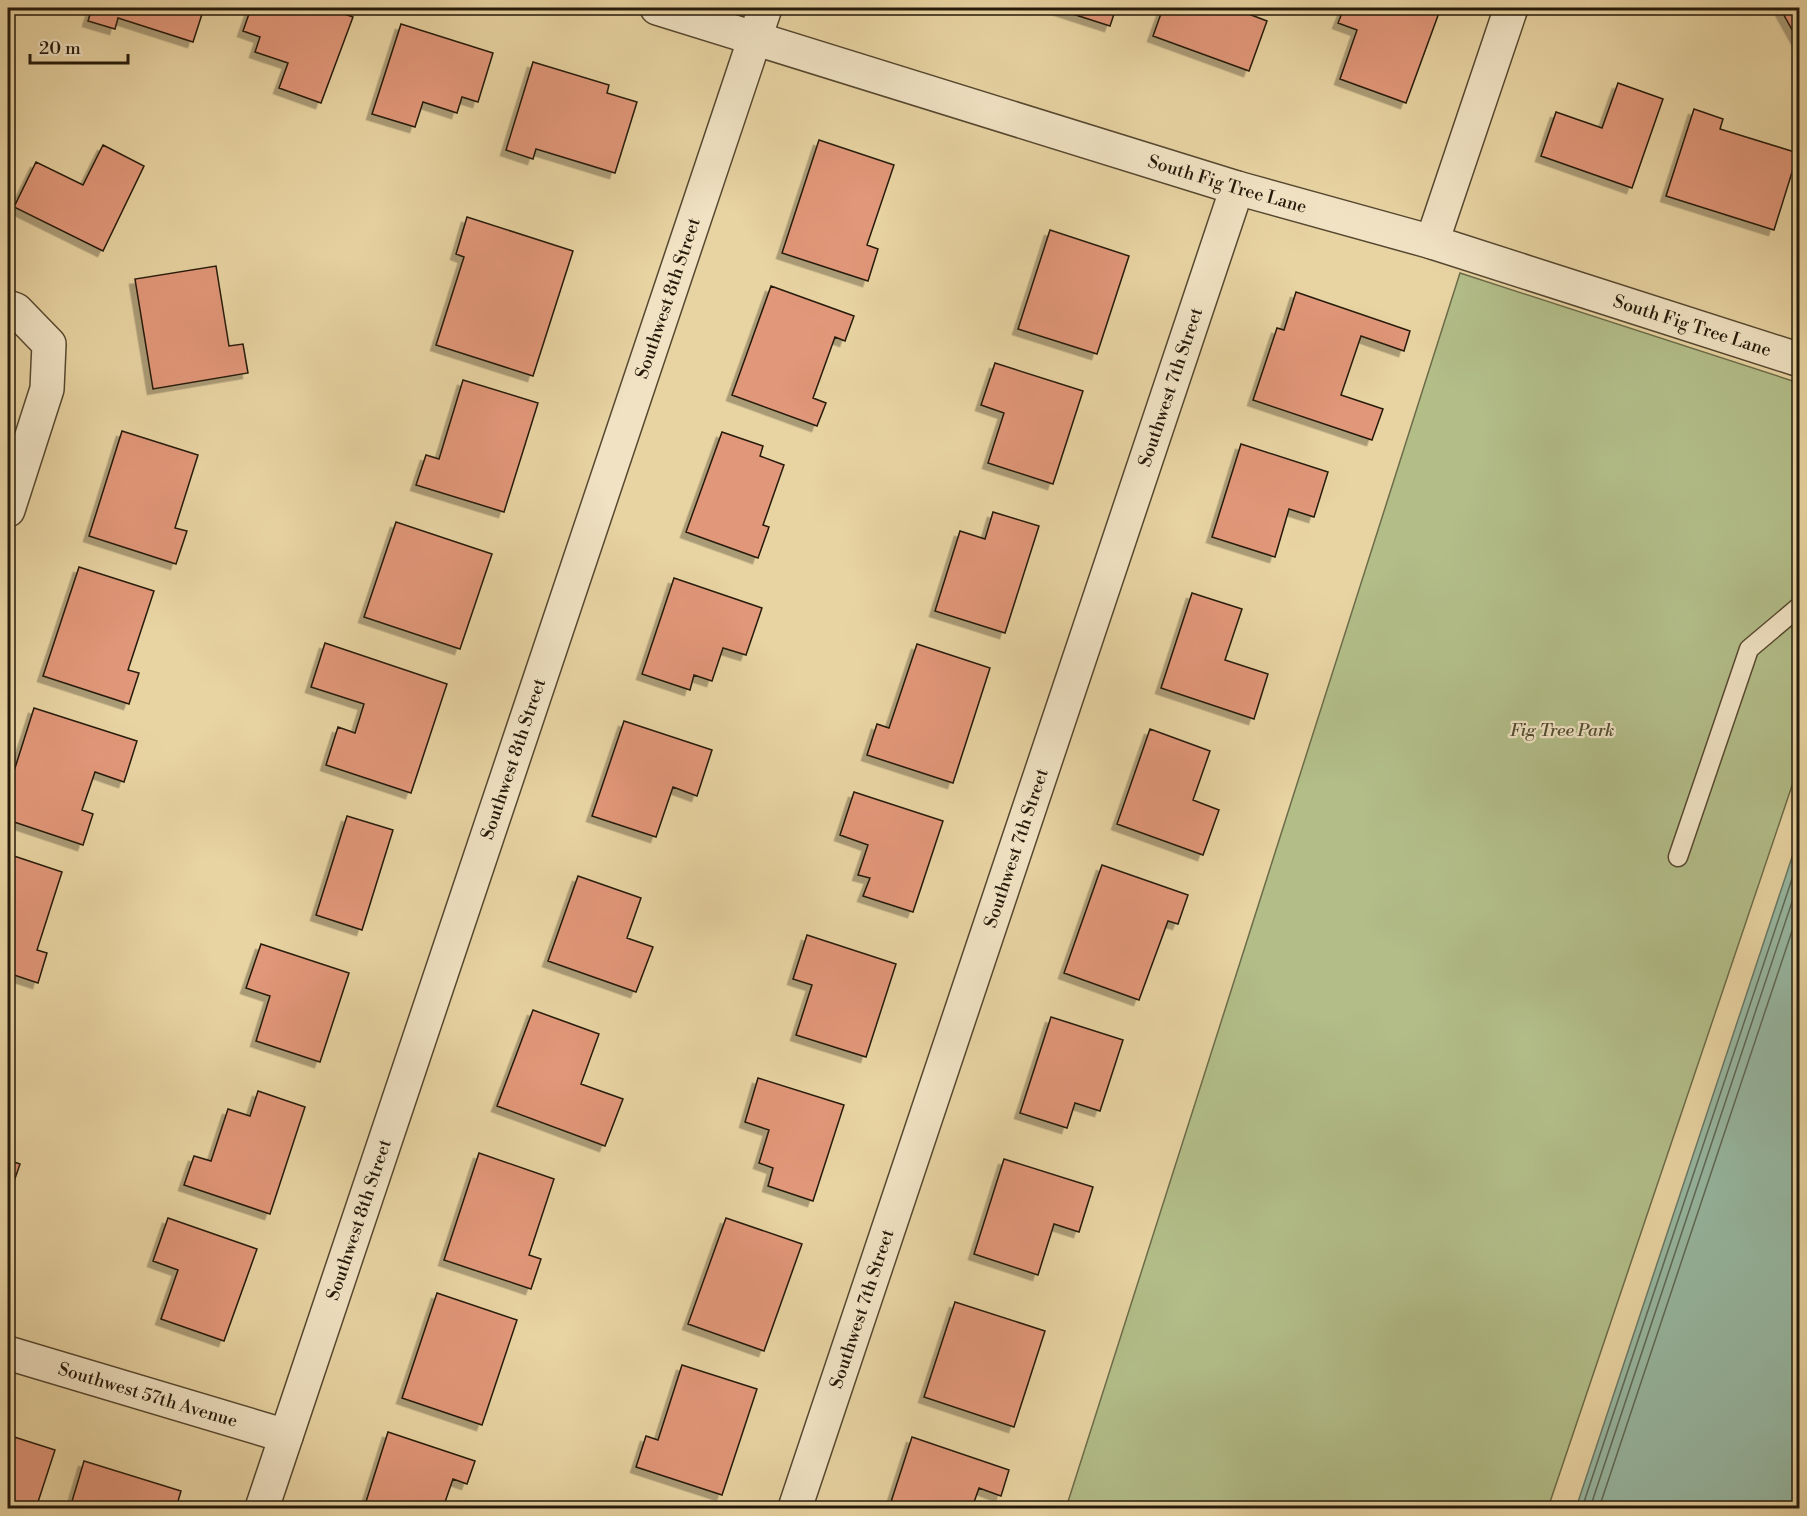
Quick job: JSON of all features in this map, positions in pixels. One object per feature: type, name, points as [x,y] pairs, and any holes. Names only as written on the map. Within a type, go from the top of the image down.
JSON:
[{"type":"street","name":"South Fig Tree Lane","points":[[657,8],[1237,188],[1432,242],[1800,360]]},
{"type":"street","name":"Southwest 8th Street","points":[[262,1509],[765,8]]},
{"type":"street","points":[[1432,242],[1511,8]]},
{"type":"street","name":"Southwest 7th Street","points":[[795,1509],[1237,188]]},
{"type":"street","points":[[8,307],[16,310],[49,344],[47,389],[8,510]]},
{"type":"street","name":"Southwest 57th Avenue","points":[[8,1353],[286,1436]]},
{"type":"lane","points":[[1678,857],[1749,649],[1800,606]]},
{"type":"green space","name":"Fig Tree Park","points":[[1460,273],[1799,383],[1799,765],[1548,1508],[1066,1508]]},
{"type":"water","points":[[1799,836],[1799,1508],[1576,1508]]},
{"type":"building","points":[[92,8],[204,8],[193,42],[118,18],[115,29],[88,21]]},
{"type":"building","points":[[251,8],[328,8],[353,17],[321,103],[279,88],[288,63],[255,52],[260,37],[243,31]]},
{"type":"building","points":[[1054,8],[1116,8],[1110,26]]},
{"type":"building","points":[[1163,8],[1248,8],[1246,13],[1267,21],[1249,71],[1153,36]]},
{"type":"building","points":[[1344,8],[1432,8],[1440,10],[1406,103],[1340,79],[1357,30],[1338,23]]},
{"type":"building","points":[[1780,8],[1800,8],[1800,44]]},
{"type":"building","points":[[401,24],[493,53],[478,102],[462,97],[457,113],[423,102],[415,127],[372,114]]},
{"type":"building","points":[[533,62],[609,85],[607,93],[637,102],[615,173],[536,149],[533,159],[506,150]]},
{"type":"building","points":[[1618,83],[1663,99],[1632,188],[1541,156],[1556,112],[1602,128]]},
{"type":"building","points":[[1694,109],[1723,119],[1720,129],[1798,153],[1774,230],[1666,196]]},
{"type":"building","points":[[819,140],[894,165],[867,245],[878,249],[868,281],[782,253]]},
{"type":"building","points":[[103,145],[144,166],[103,251],[14,207],[36,162],[83,185]]},
{"type":"building","points":[[467,217],[573,251],[533,376],[436,345],[464,257],[456,254]]},
{"type":"building","points":[[1050,230],[1129,256],[1097,354],[1018,329]]},
{"type":"building","points":[[216,266],[229,346],[243,344],[248,373],[153,389],[135,279]]},
{"type":"building","points":[[771,286],[854,316],[845,341],[835,337],[813,398],[826,403],[817,426],[732,395]]},
{"type":"building","points":[[1296,292],[1410,331],[1404,351],[1361,336],[1341,395],[1383,409],[1372,440],[1253,400],[1277,328],[1284,330]]},
{"type":"building","points":[[995,363],[1083,391],[1053,484],[988,463],[1004,413],[981,405]]},
{"type":"building","points":[[463,380],[538,403],[504,512],[416,485],[426,455],[439,459]]},
{"type":"building","points":[[122,431],[198,455],[175,528],[187,531],[176,564],[89,536]]},
{"type":"building","points":[[722,432],[763,446],[760,456],[784,465],[763,525],[769,527],[758,558],[686,532]]},
{"type":"building","points":[[1241,444],[1328,472],[1314,517],[1289,509],[1275,557],[1212,537]]},
{"type":"building","points":[[993,512],[1039,526],[1005,633],[935,611],[960,531],[985,539]]},
{"type":"building","points":[[396,522],[492,554],[460,649],[364,617]]},
{"type":"building","points":[[79,567],[154,591],[128,670],[139,673],[129,704],[43,676]]},
{"type":"building","points":[[674,578],[762,608],[746,655],[723,648],[712,681],[694,675],[690,690],[642,674]]},
{"type":"building","points":[[1192,593],[1242,609],[1225,660],[1268,674],[1254,719],[1161,688]]},
{"type":"building","points":[[325,643],[447,684],[411,793],[326,765],[338,727],[355,733],[364,704],[311,687]]},
{"type":"building","points":[[917,644],[990,668],[953,783],[867,755],[877,724],[889,728]]},
{"type":"building","points":[[34,708],[137,741],[124,782],[95,772],[82,810],[93,814],[83,845],[8,820],[8,790]]},
{"type":"building","points":[[624,721],[712,750],[697,796],[673,787],[656,837],[592,816]]},
{"type":"building","points":[[1150,729],[1210,751],[1193,800],[1219,810],[1203,855],[1117,824]]},
{"type":"building","points":[[854,792],[943,821],[913,912],[863,896],[870,878],[858,875],[868,845],[840,835]]},
{"type":"building","points":[[347,816],[393,830],[362,930],[316,915]]},
{"type":"building","points":[[8,854],[62,872],[37,950],[47,953],[38,983],[8,973]]},
{"type":"building","points":[[1102,865],[1188,895],[1178,924],[1168,921],[1139,1000],[1064,973]]},
{"type":"building","points":[[578,876],[641,898],[627,938],[653,947],[636,992],[548,961]]},
{"type":"building","points":[[807,935],[896,964],[866,1057],[796,1035],[812,985],[793,979]]},
{"type":"building","points":[[261,944],[349,973],[320,1062],[256,1041],[270,996],[246,988]]},
{"type":"building","points":[[533,1010],[599,1034],[581,1084],[623,1099],[605,1146],[497,1106]]},
{"type":"building","points":[[1051,1017],[1123,1040],[1100,1111],[1075,1103],[1067,1128],[1020,1113]]},
{"type":"building","points":[[758,1078],[844,1105],[813,1201],[768,1186],[773,1168],[759,1163],[769,1130],[745,1122]]},
{"type":"building","points":[[258,1091],[305,1107],[270,1214],[184,1185],[194,1156],[211,1161],[228,1109],[250,1116]]},
{"type":"building","points":[[479,1153],[554,1179],[529,1255],[541,1259],[531,1289],[444,1260]]},
{"type":"building","points":[[1004,1159],[1093,1187],[1079,1232],[1054,1224],[1038,1275],[974,1254]]},
{"type":"building","points":[[8,1160],[20,1164],[10,1193],[8,1193]]},
{"type":"building","points":[[168,1218],[257,1249],[224,1341],[161,1319],[178,1270],[153,1261]]},
{"type":"building","points":[[726,1218],[802,1244],[764,1351],[688,1324]]},
{"type":"building","points":[[437,1293],[517,1320],[482,1425],[402,1398]]},
{"type":"building","points":[[955,1302],[1045,1331],[1014,1427],[924,1397]]},
{"type":"building","points":[[682,1365],[757,1389],[722,1495],[636,1467],[646,1436],[658,1440]]},
{"type":"building","points":[[388,1432],[475,1461],[467,1484],[453,1479],[443,1508],[364,1508]]},
{"type":"building","points":[[8,1435],[55,1450],[36,1508],[8,1508]]},
{"type":"building","points":[[912,1437],[1009,1470],[1001,1496],[979,1488],[972,1508],[889,1508]]},
{"type":"building","points":[[84,1461],[181,1491],[176,1508],[70,1508]]}]
